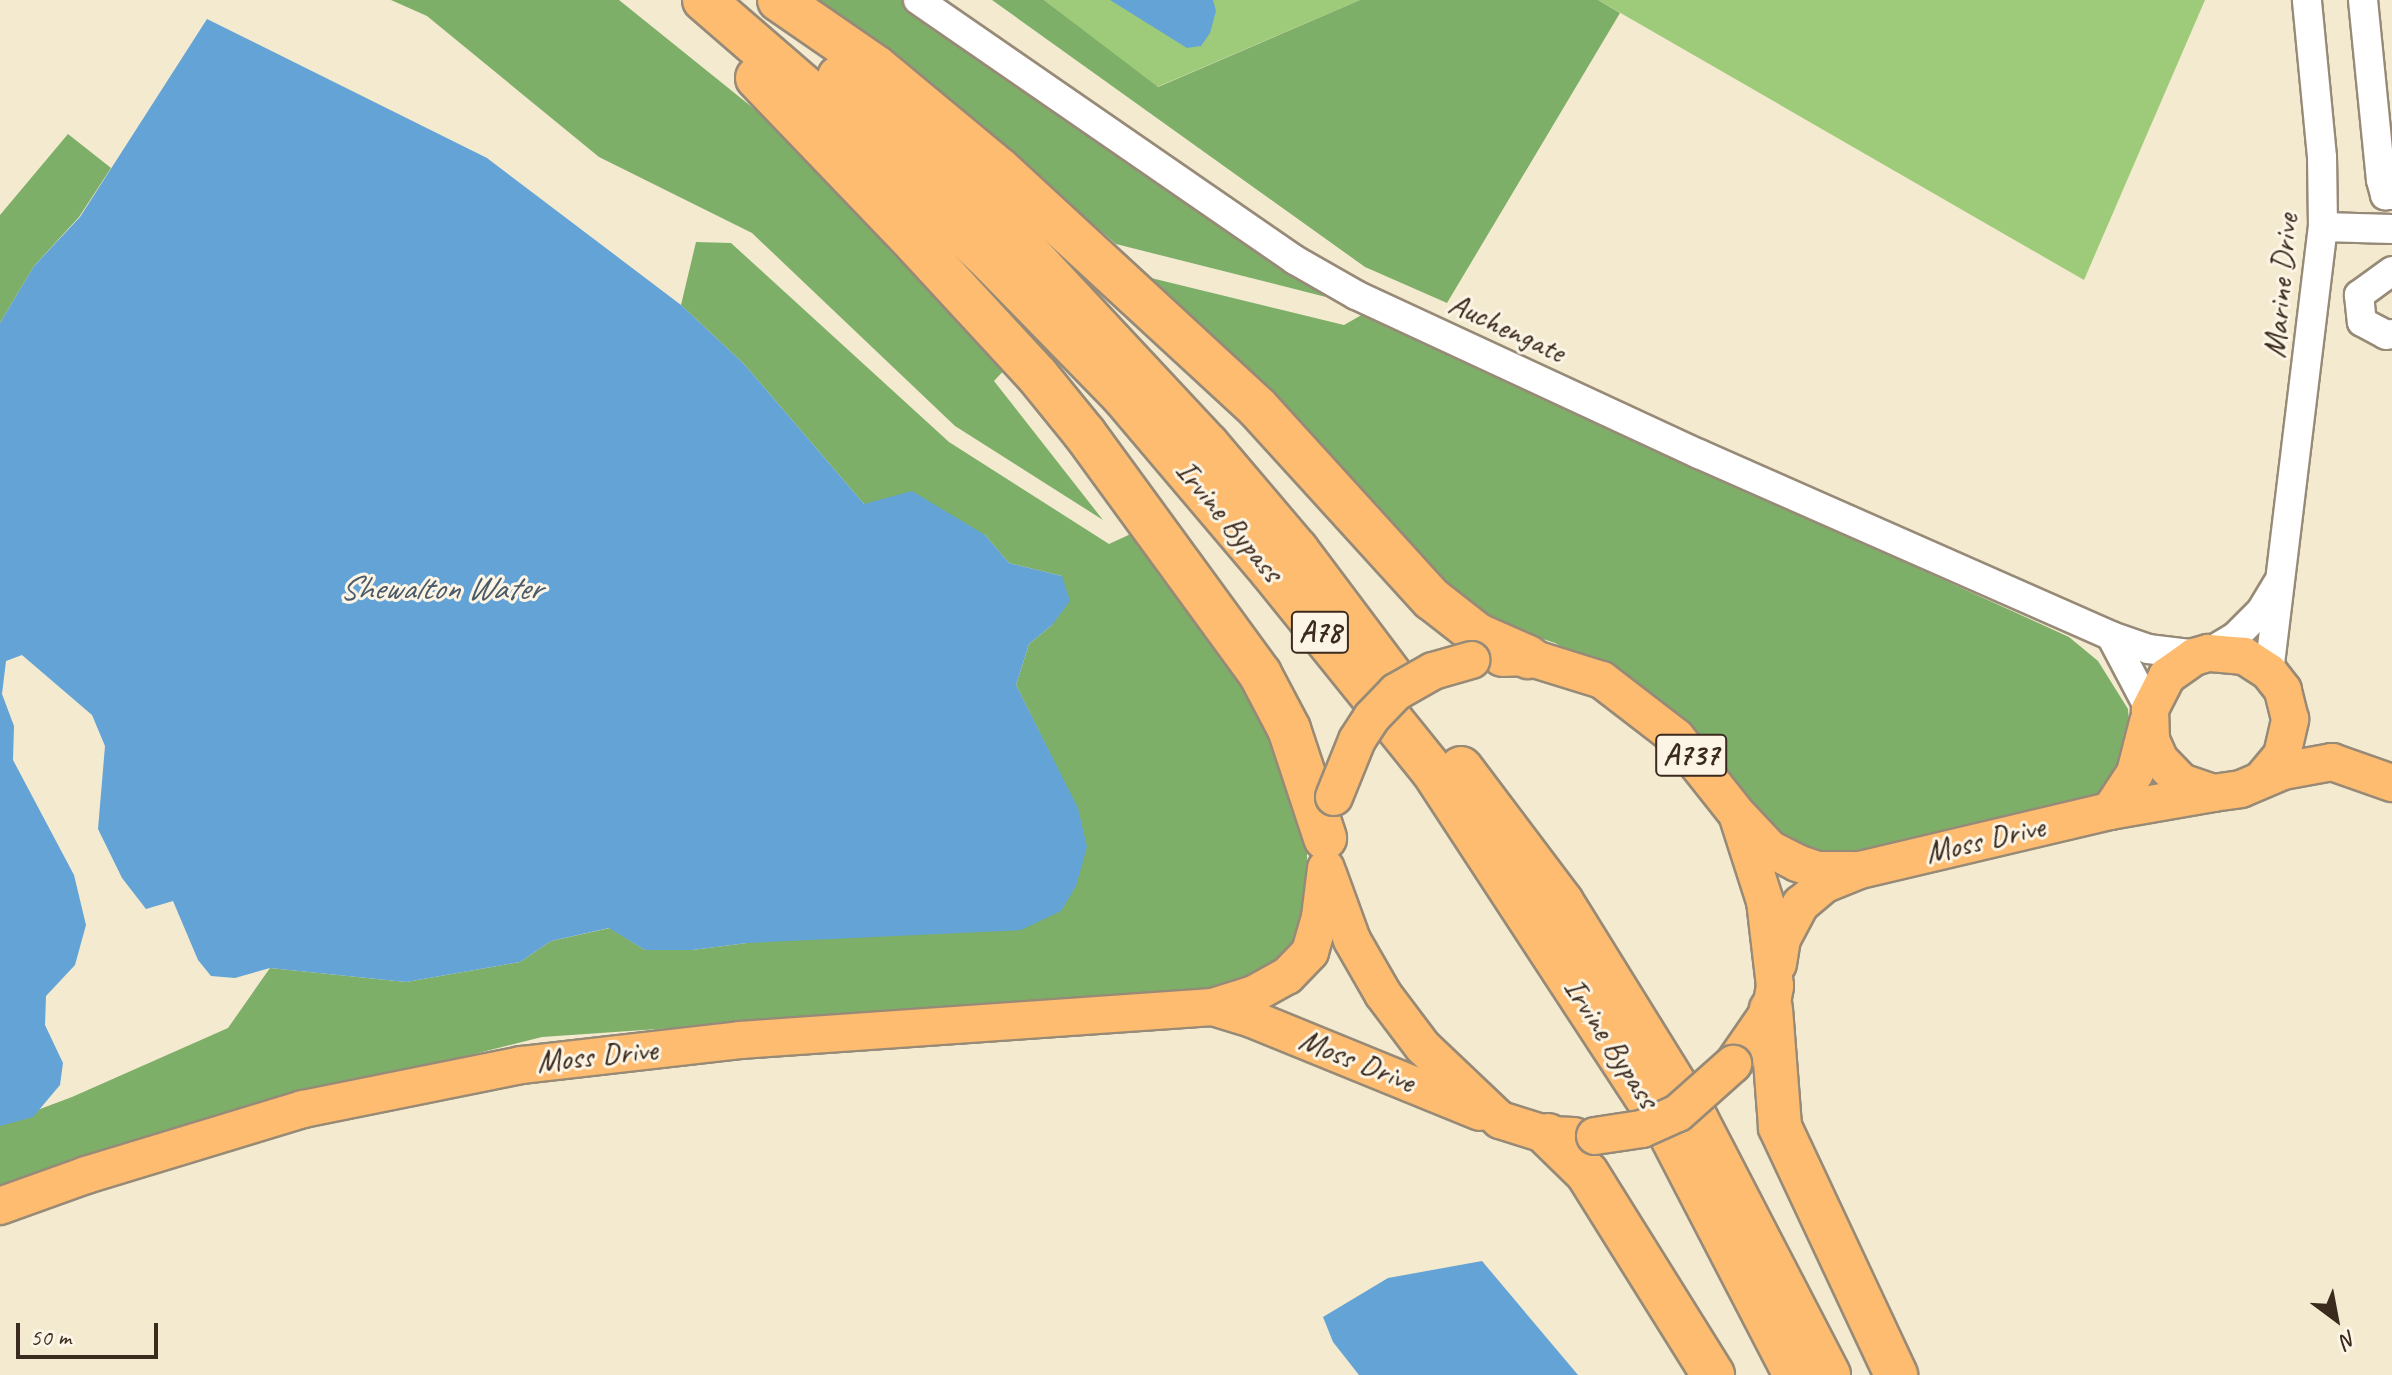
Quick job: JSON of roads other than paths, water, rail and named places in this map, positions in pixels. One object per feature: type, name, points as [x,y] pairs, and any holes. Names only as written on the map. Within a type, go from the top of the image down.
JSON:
[{"type":"highway","points":[[677,0],[852,175],[1037,375],[1085,434],[1260,674],[1289,729],[1326,853]]},
{"type":"highway","name":"Irvine Bypass","points":[[704,0],[860,135],[995,265],[1121,394],[1272,572],[1432,770],[1668,1130],[1795,1375]]},
{"type":"highway","name":"Irvine Bypass","points":[[751,0],[912,141],[1011,234],[1208,445],[1297,550],[1562,902],[1697,1120],[1829,1375]]},
{"type":"highway","points":[[779,0],[876,67],[999,169],[1257,407],[1432,599],[1478,635],[1528,657]]},
{"type":"highway","points":[[1773,997],[1772,1070],[1780,1127],[1896,1375]]},
{"type":"highway","points":[[1548,1135],[1587,1173],[1713,1375]]},
{"type":"main road","points":[[2110,811],[2135,773],[2150,713],[2167,676],[2203,654],[2244,656],[2276,681],[2332,762]]},
{"type":"main road","name":"A737","points":[[1528,657],[1602,680],[1676,737],[1737,814],[1765,901],[1773,997],[1733,1064],[1678,1113],[1642,1129],[1595,1136],[1548,1135],[1500,1120],[1423,1047],[1383,994],[1352,940],[1326,853],[1334,797],[1357,740],[1372,717],[1396,692],[1433,671],[1471,660],[1528,657]]},
{"type":"main road","points":[[2262,779],[2282,755],[2287,743],[2290,719],[2276,681]]},
{"type":"main road","points":[[2150,713],[2151,740],[2160,760],[2181,782],[2213,793]]},
{"type":"main road","name":"A737","points":[[2213,793],[2241,789],[2303,766],[2332,762],[2392,783]]},
{"type":"main road","name":"Moss Drive","points":[[1773,997],[1782,939],[1801,904],[1825,884],[1860,870],[2110,811],[2213,793]]},
{"type":"main road","name":"Moss Drive","points":[[1737,814],[1770,849],[1797,863],[1817,870],[1860,870]]},
{"type":"main road","name":"Moss Drive","points":[[0,1206],[86,1175],[303,1109],[521,1065],[740,1040],[1213,1007],[1254,994],[1287,976],[1310,952],[1320,917],[1326,853]]},
{"type":"main road","name":"Moss Drive","points":[[1213,1007],[1252,1019],[1500,1120]]},
{"type":"street","name":"Auchengate","points":[[918,0],[1295,260],[1356,295],[1699,454],[2111,636],[2148,649],[2203,654]]},
{"type":"street","name":"Marine Drive","points":[[2276,681],[2281,577],[2323,227],[2321,141],[2307,0]]},
{"type":"street","points":[[2363,0],[2381,180],[2385,195],[2392,195]]},
{"type":"street","points":[[2323,227],[2392,229]]},
{"type":"street","points":[[2392,271],[2359,295],[2362,322],[2386,335],[2392,334]]},
{"type":"street","name":"Marine Drive","points":[[2203,654],[2236,636],[2261,611],[2281,577]]},
{"type":"street","points":[[2111,636],[2150,713]]},
{"type":"water","points":[[1110,0],[1213,0],[1216,11],[1210,33],[1201,46],[1187,48]]},
{"type":"water","name":"Shewalton Water","points":[[207,19],[487,158],[681,305],[744,364],[864,504],[912,491],[985,535],[1009,563],[1062,576],[1070,601],[1052,625],[1029,644],[1016,685],[1078,808],[1087,847],[1076,886],[1061,911],[1021,930],[747,943],[692,950],[645,950],[609,928],[551,941],[520,962],[406,982],[270,968],[235,978],[211,976],[198,960],[173,901],[146,909],[122,878],[98,829],[105,746],[92,715],[22,655],[6,661],[2,694],[14,726],[13,760],[74,875],[86,925],[75,965],[46,996],[45,1025],[63,1063],[60,1085],[33,1117],[0,1126],[0,323],[34,266],[80,217]]},
{"type":"water","points":[[1482,1261],[1578,1375],[1359,1375],[1333,1342],[1323,1317],[1388,1278]]}]
